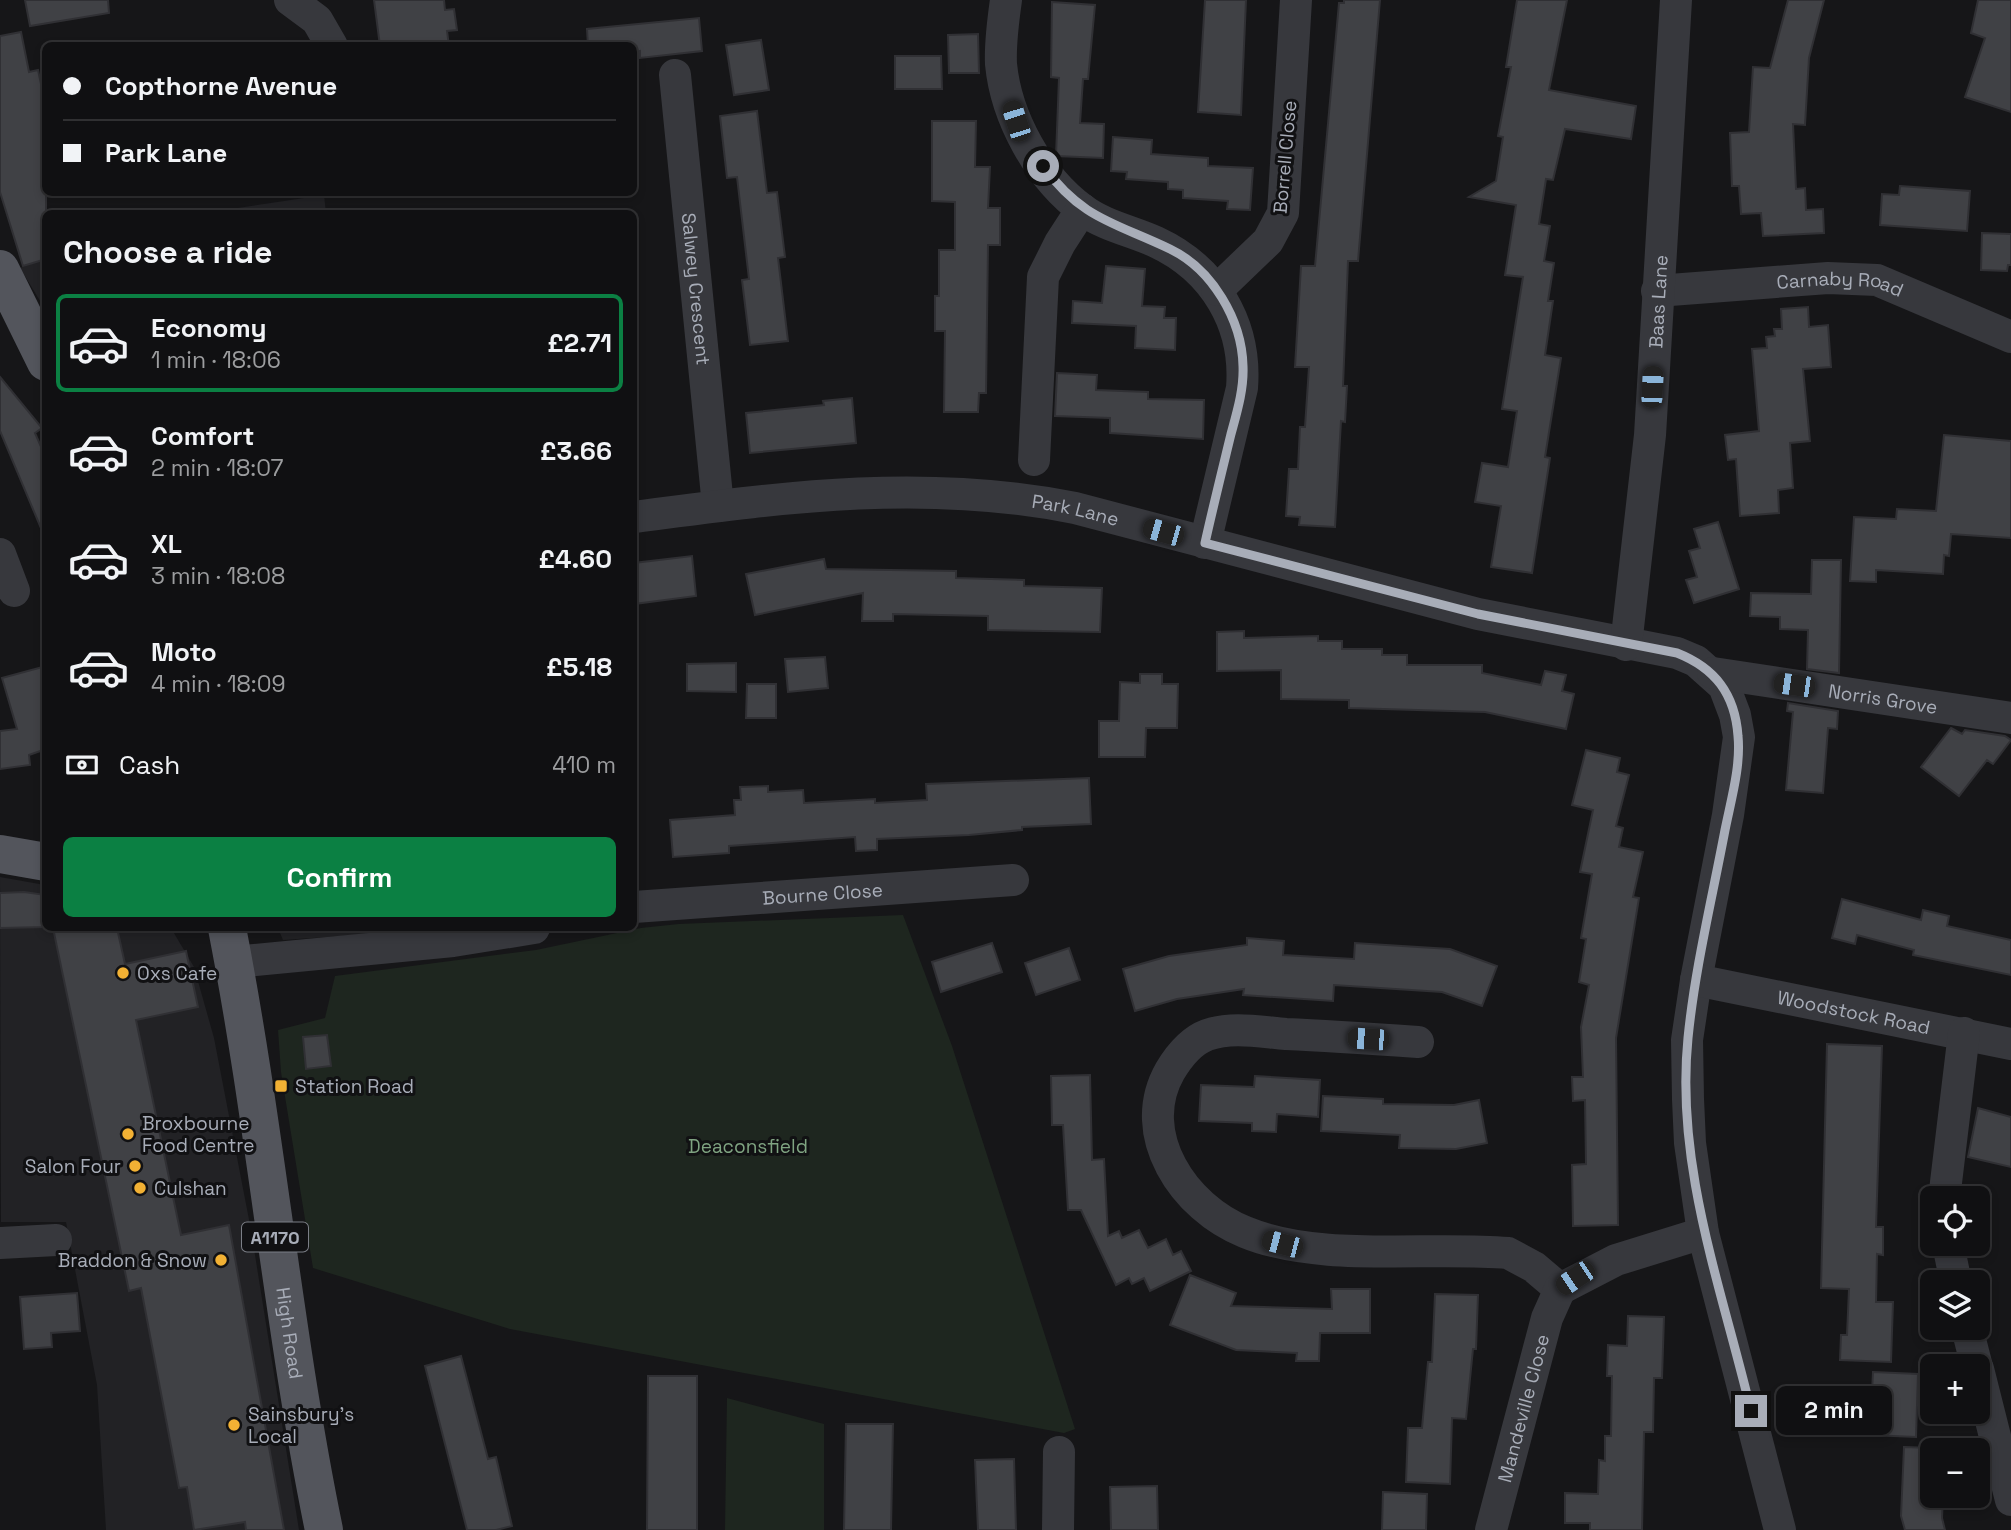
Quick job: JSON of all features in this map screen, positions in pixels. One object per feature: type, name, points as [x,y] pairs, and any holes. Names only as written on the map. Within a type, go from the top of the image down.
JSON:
[{"type":"main road","points":[[1,276],[42,354]]},
{"type":"main road","points":[[0,844],[42,836]]},
{"type":"main road","points":[[0,844],[42,845]]},
{"type":"main road","points":[[0,854],[42,861]]},
{"type":"main road","points":[[206,931],[244,1017]]},
{"type":"main road","name":"High Road","points":[[231,945],[244,1017],[300,1406],[324,1530]]},
{"type":"street","points":[[290,0],[317,20],[330,42]]},
{"type":"street","points":[[1006,0],[1002,65],[1016,121],[1043,166],[1059,188],[1082,209],[1103,222],[1180,254],[1200,270],[1217,290],[1236,330],[1243,366],[1236,414],[1205,543]]},
{"type":"street","name":"Borrell Close","points":[[1217,290],[1268,241],[1283,213],[1296,0]]},
{"type":"street","name":"Baas Lane","points":[[1626,645],[1650,435],[1676,0]]},
{"type":"street","name":"Salwey Crescent","points":[[675,75],[718,506]]},
{"type":"street","points":[[1034,460],[1043,277],[1060,243],[1082,209]]},
{"type":"street","name":"Carnaby Road","points":[[1657,291],[1828,278],[1877,280],[2011,337]]},
{"type":"street","name":"Park Lane","points":[[637,517],[875,491],[973,492],[1075,508],[1465,611],[1677,653],[1696,661],[1713,673],[1724,686],[1735,715],[1737,759],[1687,1041],[1690,1143],[1703,1234],[1745,1385],[1780,1530]]},
{"type":"street","points":[[0,554],[14,591]]},
{"type":"street","name":"Norris Grove","points":[[1713,673],[2011,718]]},
{"type":"street","name":"Bourne Close","points":[[637,907],[1013,880]]},
{"type":"street","points":[[231,945],[453,941],[511,931]]},
{"type":"street","name":"Woodstock Road","points":[[1696,981],[2011,1044]]},
{"type":"street","points":[[1418,1042],[1241,1031],[1210,1034],[1199,1038],[1178,1058],[1162,1089],[1157,1133],[1164,1152],[1186,1187],[1201,1204],[1222,1220],[1261,1238],[1310,1248],[1508,1253],[1534,1267],[1560,1289],[1575,1278],[1627,1256],[1703,1234]]},
{"type":"street","points":[[1946,1186],[1964,1033]]},
{"type":"street","points":[[0,1243],[56,1240]]},
{"type":"street","name":"Mandeville Close","points":[[1491,1530],[1547,1318],[1560,1289]]},
{"type":"street","points":[[1990,1418],[2011,1500]]},
{"type":"street","points":[[1058,1530],[1059,1452]]},
{"type":"shaded area","points":[[324,196],[326,210],[225,210]]},
{"type":"shaded area","points":[[42,260],[42,304],[20,268]]},
{"type":"shaded area","points":[[0,877],[42,884],[42,931],[173,931],[194,967],[214,1038],[251,1230],[299,1530],[106,1530],[97,1385],[66,1222],[1,1222]]},
{"type":"shaded area","points":[[279,931],[386,933],[283,940]]},
{"type":"green space","name":"Deaconsfield","points":[[903,915],[952,1046],[1075,1429],[1064,1433],[510,1329],[313,1268],[281,1072],[278,1030],[325,1018],[335,976],[536,950],[637,931],[641,928],[679,924]]},
{"type":"green space","points":[[727,1398],[824,1424],[824,1530],[725,1530]]},
{"type":"building","points":[[25,0],[108,0],[109,13],[30,26]]},
{"type":"building","points":[[374,0],[444,0],[445,10],[454,9],[457,30],[447,31],[448,42],[379,42]]},
{"type":"building","points":[[1205,0],[1246,0],[1241,115],[1198,112]]},
{"type":"building","points":[[1344,0],[1380,0],[1358,261],[1348,261],[1343,386],[1347,386],[1345,422],[1341,421],[1335,527],[1299,525],[1300,517],[1286,516],[1289,469],[1298,469],[1300,427],[1305,427],[1309,367],[1295,367],[1301,266],[1315,266],[1339,3],[1344,3]]},
{"type":"building","points":[[1517,0],[1567,0],[1549,90],[1636,106],[1631,139],[1565,129],[1553,180],[1546,179],[1539,224],[1550,226],[1544,261],[1554,263],[1548,301],[1553,301],[1545,355],[1561,358],[1545,457],[1550,458],[1532,573],[1491,567],[1501,506],[1475,502],[1482,463],[1508,467],[1517,411],[1502,409],[1523,277],[1505,275],[1516,205],[1469,197],[1496,181],[1503,137],[1498,136],[1511,67],[1506,67]]},
{"type":"building","points":[[1788,0],[1824,0],[1809,58],[1805,125],[1793,124],[1796,189],[1805,188],[1806,210],[1823,209],[1824,233],[1763,236],[1761,213],[1741,214],[1739,186],[1732,186],[1730,133],[1749,132],[1753,67],[1770,68]]},
{"type":"building","points":[[1978,0],[2011,0],[2011,112],[1965,97],[1985,38],[1971,33]]},
{"type":"building","points":[[1052,2],[1095,5],[1088,79],[1083,79],[1080,123],[1104,124],[1103,158],[1056,156],[1059,78],[1051,77]]},
{"type":"building","points":[[699,18],[702,51],[640,58],[637,42],[588,42],[587,29]]},
{"type":"building","points":[[21,32],[29,72],[38,70],[42,88],[42,196],[46,196],[46,210],[42,210],[42,260],[23,266],[0,192],[0,36]]},
{"type":"building","points":[[978,34],[979,73],[949,73],[948,35]]},
{"type":"building","points":[[761,40],[769,90],[734,95],[726,45]]},
{"type":"building","points":[[895,56],[941,56],[942,89],[895,89]]},
{"type":"building","points":[[757,111],[767,193],[777,192],[785,257],[778,258],[788,341],[750,345],[742,280],[749,279],[737,177],[727,178],[720,116]]},
{"type":"building","points":[[932,121],[976,121],[975,167],[990,167],[988,208],[1000,208],[1000,245],[988,245],[986,393],[979,393],[978,412],[944,412],[945,331],[935,331],[935,296],[939,296],[939,250],[955,250],[955,202],[932,201]]},
{"type":"building","points":[[1113,137],[1152,140],[1151,154],[1208,158],[1208,166],[1253,168],[1250,210],[1227,209],[1228,201],[1183,198],[1183,190],[1168,189],[1168,182],[1126,179],[1127,172],[1111,171]]},
{"type":"building","points":[[1900,186],[1970,191],[1967,231],[1880,225],[1882,194],[1899,195]]},
{"type":"building","points":[[1982,233],[2011,234],[2011,265],[2008,265],[2007,271],[1981,270]]},
{"type":"building","points":[[1106,266],[1145,269],[1142,306],[1165,307],[1164,318],[1176,318],[1175,350],[1135,348],[1136,326],[1072,323],[1073,301],[1102,303]]},
{"type":"building","points":[[1808,307],[1809,327],[1828,325],[1831,367],[1803,369],[1810,441],[1790,443],[1793,488],[1778,490],[1779,513],[1740,516],[1736,459],[1728,460],[1725,435],[1759,431],[1752,349],[1767,348],[1766,337],[1775,336],[1774,329],[1782,329],[1781,309]]},
{"type":"building","points":[[1057,373],[1097,375],[1096,390],[1148,392],[1148,399],[1204,400],[1203,439],[1110,433],[1110,418],[1055,416]]},
{"type":"building","points":[[0,377],[42,428],[35,433],[42,449],[42,531],[0,431]]},
{"type":"building","points":[[852,398],[856,443],[750,453],[746,413],[824,405],[823,401]]},
{"type":"building","points":[[1944,435],[2011,441],[2011,538],[1951,534],[1949,556],[1944,555],[1943,574],[1876,570],[1876,582],[1850,581],[1854,517],[1896,519],[1897,509],[1936,511]]},
{"type":"building","points":[[1718,522],[1739,589],[1694,603],[1686,580],[1697,577],[1689,551],[1700,548],[1694,529]]},
{"type":"building","points":[[692,556],[696,596],[637,604],[637,563]]},
{"type":"building","points":[[824,559],[826,569],[956,571],[956,578],[1024,580],[1024,586],[1102,588],[1100,632],[988,630],[988,616],[893,614],[893,621],[862,621],[863,593],[755,615],[746,574]]},
{"type":"building","points":[[1812,560],[1841,560],[1839,673],[1807,669],[1808,630],[1780,629],[1780,617],[1750,616],[1751,593],[1811,594]]},
{"type":"building","points":[[1244,631],[1244,638],[1318,636],[1318,641],[1342,641],[1342,649],[1382,649],[1382,655],[1407,655],[1407,665],[1482,665],[1482,673],[1541,685],[1545,671],[1566,675],[1562,691],[1574,694],[1566,729],[1485,712],[1349,708],[1349,700],[1281,699],[1281,670],[1217,671],[1217,632]]},
{"type":"building","points":[[825,657],[828,688],[788,692],[785,659]]},
{"type":"building","points":[[736,663],[736,692],[687,691],[687,664]]},
{"type":"building","points":[[42,667],[42,750],[29,755],[30,765],[0,769],[0,731],[17,729],[2,678]]},
{"type":"building","points":[[1140,674],[1162,674],[1162,684],[1178,684],[1177,728],[1146,728],[1145,757],[1099,757],[1099,721],[1119,721],[1120,682],[1140,683]]},
{"type":"building","points":[[747,684],[776,684],[776,718],[746,718]]},
{"type":"building","points":[[1788,703],[1838,711],[1837,729],[1828,728],[1823,793],[1786,790],[1793,712],[1787,711]]},
{"type":"building","points":[[1951,728],[1962,734],[1965,730],[2005,736],[2011,740],[1993,764],[1987,760],[1959,796],[1921,767]]},
{"type":"building","points":[[1586,750],[1620,758],[1617,772],[1629,775],[1616,826],[1623,828],[1619,847],[1643,852],[1633,897],[1639,898],[1616,1038],[1618,1225],[1573,1226],[1572,1165],[1586,1164],[1585,1100],[1573,1101],[1572,1077],[1583,1077],[1581,1027],[1589,985],[1579,982],[1586,939],[1581,938],[1592,874],[1580,872],[1593,810],[1572,805]]},
{"type":"building","points":[[1089,778],[1091,824],[1022,827],[1022,830],[969,835],[877,839],[877,850],[856,851],[855,837],[729,846],[729,853],[673,857],[670,820],[735,815],[734,800],[741,800],[740,787],[768,786],[768,792],[803,790],[804,803],[875,799],[875,803],[927,800],[926,784]]},
{"type":"building","points":[[0,893],[42,894],[42,927],[0,928]]},
{"type":"building","points":[[1842,899],[1921,920],[1923,910],[1949,916],[1947,926],[2011,940],[2011,975],[1913,955],[1914,950],[1857,935],[1855,944],[1832,938]]},
{"type":"building","points":[[54,931],[118,931],[125,964],[186,951],[198,1007],[136,1020],[181,1235],[229,1225],[284,1530],[246,1530],[245,1522],[194,1530],[187,1487],[179,1488],[141,1288],[129,1291]]},
{"type":"building","points":[[1247,938],[1284,941],[1283,955],[1354,959],[1355,943],[1450,949],[1497,966],[1482,1006],[1442,992],[1334,985],[1333,1001],[1243,995],[1244,989],[1177,999],[1135,1011],[1123,969],[1169,956],[1247,945]]},
{"type":"building","points":[[992,943],[1002,972],[941,992],[932,962]]},
{"type":"building","points":[[1069,948],[1080,980],[1036,995],[1025,963]]},
{"type":"building","points":[[327,1035],[331,1066],[306,1069],[303,1037]]},
{"type":"building","points":[[1827,1044],[1882,1046],[1876,1227],[1883,1227],[1883,1255],[1877,1254],[1876,1302],[1893,1302],[1891,1362],[1840,1360],[1841,1335],[1847,1335],[1849,1289],[1821,1288]]},
{"type":"building","points":[[1090,1075],[1092,1160],[1104,1159],[1108,1236],[1119,1231],[1122,1238],[1139,1230],[1148,1248],[1166,1239],[1173,1255],[1181,1251],[1191,1271],[1150,1291],[1144,1278],[1132,1284],[1129,1278],[1116,1285],[1081,1210],[1068,1210],[1063,1125],[1052,1125],[1051,1076]]},
{"type":"building","points":[[1255,1076],[1320,1080],[1318,1117],[1277,1114],[1276,1132],[1252,1131],[1252,1123],[1199,1121],[1201,1085],[1254,1087]]},
{"type":"building","points":[[1323,1096],[1383,1099],[1383,1104],[1454,1105],[1479,1100],[1487,1143],[1456,1149],[1399,1148],[1400,1135],[1321,1131]]},
{"type":"building","points":[[1978,1108],[2011,1117],[2011,1167],[1968,1157]]},
{"type":"building","points":[[1190,1275],[1236,1293],[1231,1306],[1332,1309],[1331,1289],[1370,1289],[1370,1333],[1320,1333],[1319,1361],[1296,1361],[1297,1353],[1236,1350],[1170,1325]]},
{"type":"building","points":[[77,1293],[80,1331],[51,1333],[52,1347],[24,1349],[20,1297]]},
{"type":"building","points":[[1435,1294],[1478,1295],[1476,1349],[1473,1349],[1466,1419],[1452,1418],[1450,1484],[1406,1482],[1408,1428],[1422,1428],[1428,1362],[1432,1362]]},
{"type":"building","points":[[1628,1316],[1664,1317],[1662,1378],[1654,1378],[1653,1432],[1644,1432],[1642,1530],[1590,1530],[1590,1523],[1565,1523],[1565,1493],[1598,1494],[1599,1460],[1605,1461],[1605,1436],[1611,1436],[1612,1376],[1607,1376],[1608,1345],[1627,1346]]},
{"type":"building","points":[[461,1356],[488,1459],[496,1457],[512,1526],[496,1530],[467,1530],[425,1366]]},
{"type":"building","points":[[1873,1372],[1918,1374],[1916,1437],[1870,1435]]},
{"type":"building","points":[[648,1376],[697,1376],[697,1530],[647,1530]]},
{"type":"building","points":[[846,1424],[893,1424],[891,1530],[844,1530]]},
{"type":"building","points":[[1904,1447],[1920,1448],[1920,1508],[1942,1508],[1945,1530],[1905,1530],[1901,1516]]},
{"type":"building","points":[[1014,1459],[1016,1530],[978,1530],[975,1460]]},
{"type":"building","points":[[1157,1486],[1158,1530],[1111,1530],[1110,1487]]},
{"type":"building","points":[[1383,1492],[1427,1494],[1426,1530],[1382,1530]]},
{"type":"place","name":"Oxs Cafe","points":[[123,973]]},
{"type":"place","name":"Station Road","points":[[281,1086]]},
{"type":"place","name":"Broxbourne Food Centre","points":[[128,1134]]},
{"type":"place","name":"Salon Four","points":[[135,1166]]},
{"type":"place","name":"Culshan","points":[[140,1188]]},
{"type":"place","name":"Braddon & Snow","points":[[221,1260]]},
{"type":"place","name":"Sainsbury's Local","points":[[234,1425]]},
{"type":"route","points":[[1043,166],[1059,188],[1082,209],[1103,222],[1152,240],[1180,254],[1200,270],[1217,290],[1228,309],[1241,347],[1242,388],[1205,543],[1385,592],[1553,632],[1677,653],[1696,661],[1713,673],[1724,686],[1730,698],[1739,737],[1728,815],[1687,1041],[1688,1099],[1690,1143],[1703,1234],[1751,1411]]}]
